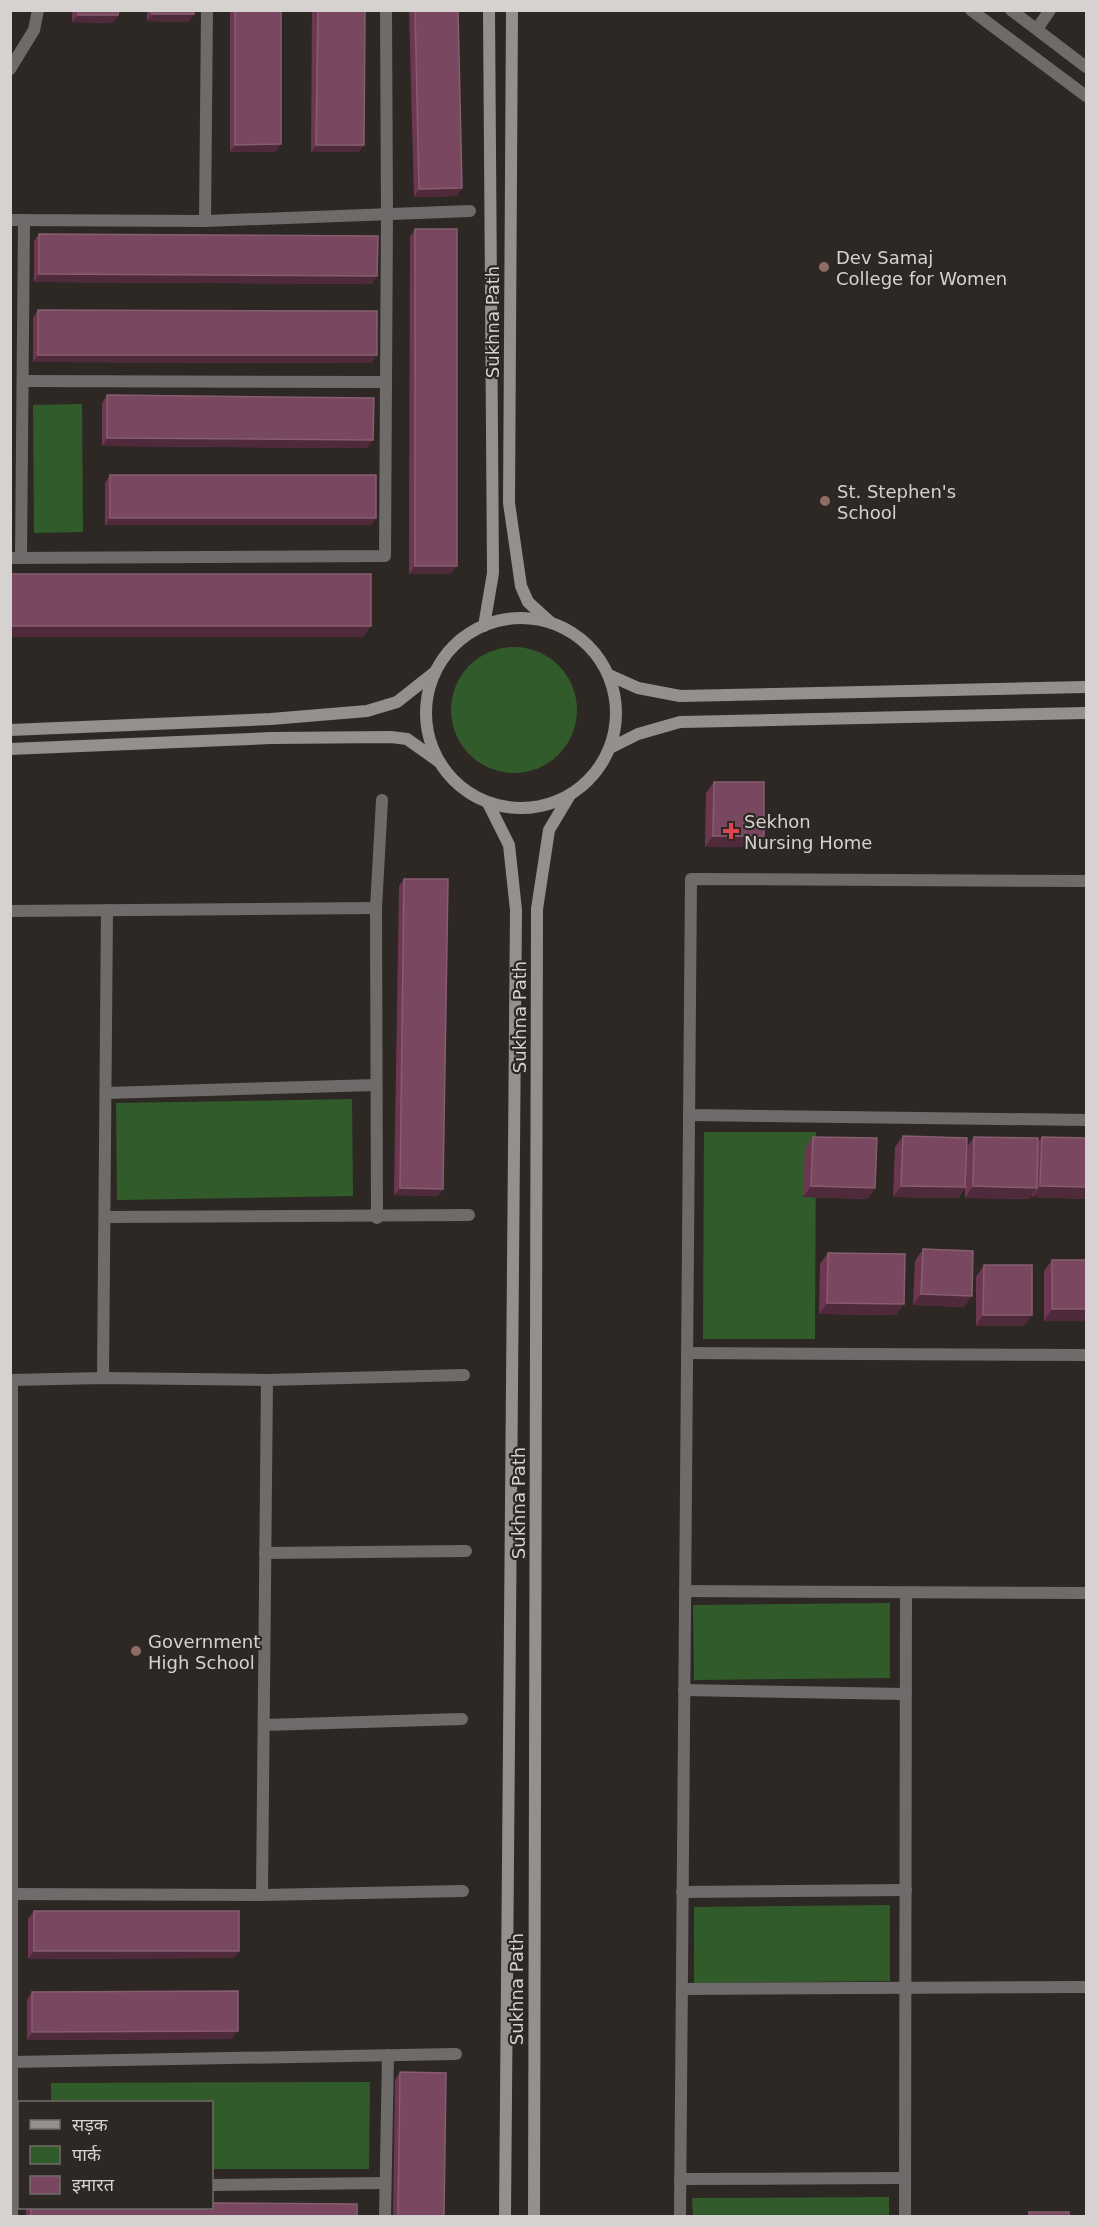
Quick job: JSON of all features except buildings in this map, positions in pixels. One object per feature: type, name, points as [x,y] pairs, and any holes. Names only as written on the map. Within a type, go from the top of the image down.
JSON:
[{"type":"main road","name":"Sukhna Path","points":[[484,626],[493,573],[489,10]]},
{"type":"main road","name":"Sukhna Path","points":[[512,10],[509,503],[521,586],[528,602],[550,622]]},
{"type":"main road","points":[[10,730],[271,719],[367,711],[397,702],[436,671],[456,644],[484,626],[517,618],[550,622],[569,630],[599,658],[609,675],[616,712],[610,748],[594,775],[570,795],[555,803],[521,809],[488,803],[468,793],[452,779],[439,761],[430,740],[426,717],[428,693],[436,671]]},
{"type":"main road","points":[[609,675],[638,688],[680,696],[1086,687]]},
{"type":"main road","points":[[610,748],[638,734],[680,722],[1086,713]]},
{"type":"main road","points":[[10,749],[271,738],[391,737],[407,739],[439,761]]},
{"type":"main road","name":"Sukhna Path","points":[[534,2217],[537,909],[549,830],[570,795]]},
{"type":"main road","name":"Sukhna Path","points":[[488,803],[508,845],[516,910],[505,2217]]},
{"type":"street","points":[[10,69],[34,30],[38,10]]},
{"type":"street","points":[[205,221],[207,10]]},
{"type":"street","points":[[24,220],[22,381],[16,558],[385,556],[386,10]]},
{"type":"street","points":[[971,10],[1086,96]]},
{"type":"street","points":[[1011,10],[1086,67]]},
{"type":"street","points":[[1037,29],[1050,10]]},
{"type":"street","points":[[10,220],[205,221],[470,211]]},
{"type":"street","points":[[22,381],[385,382]]},
{"type":"street","points":[[377,1218],[376,908],[382,800]]},
{"type":"street","points":[[680,2217],[691,879],[1086,881]]},
{"type":"street","points":[[10,911],[376,908]]},
{"type":"street","points":[[103,1378],[107,910]]},
{"type":"street","points":[[106,1093],[376,1085]]},
{"type":"street","points":[[689,1115],[1086,1120]]},
{"type":"street","points":[[105,1217],[377,1218],[469,1215]]},
{"type":"street","points":[[687,1353],[1086,1355]]},
{"type":"street","points":[[12,2217],[16,2186],[12,2062],[11,1380],[103,1378],[267,1380],[464,1375]]},
{"type":"street","points":[[262,1895],[267,1380]]},
{"type":"street","points":[[265,1553],[466,1551]]},
{"type":"street","points":[[685,1591],[1086,1593]]},
{"type":"street","points":[[905,2217],[906,1593]]},
{"type":"street","points":[[684,1690],[906,1694]]},
{"type":"street","points":[[264,1725],[462,1719]]},
{"type":"street","points":[[682,1892],[906,1890]]},
{"type":"street","points":[[11,1894],[262,1895],[464,1891]]},
{"type":"street","points":[[682,1989],[1086,1986]]},
{"type":"street","points":[[12,2062],[456,2054]]},
{"type":"street","points":[[385,2217],[388,2055]]},
{"type":"street","points":[[680,2179],[905,2178]]},
{"type":"street","points":[[213,2185],[386,2183]]},
{"type":"green space","points":[[82,404],[83,532],[34,533],[33,405]]},
{"type":"green space","points":[[514,647],[538,652],[558,666],[572,686],[577,710],[572,734],[558,754],[538,768],[514,773],[490,768],[470,754],[456,734],[451,710],[456,686],[470,666],[490,652]]},
{"type":"green space","points":[[352,1099],[353,1196],[117,1200],[116,1103]]},
{"type":"green space","points":[[704,1132],[816,1132],[815,1339],[703,1339]]},
{"type":"green space","points":[[890,1603],[890,1678],[694,1680],[693,1605]]},
{"type":"green space","points":[[890,1905],[890,1981],[694,1983],[694,1907]]},
{"type":"green space","points":[[370,2082],[369,2169],[213,2169],[213,2101],[51,2101],[51,2083]]},
{"type":"green space","points":[[889,2197],[889,2216],[693,2216],[692,2198]]},
{"type":"place","name":"Dev Samaj College for Women","points":[[824,267]]},
{"type":"place","name":"St. Stephen's School","points":[[825,501]]},
{"type":"place","name":"Sekhon Nursing Home","points":[[731,831]]},
{"type":"place","name":"Government High School","points":[[136,1651]]}]
